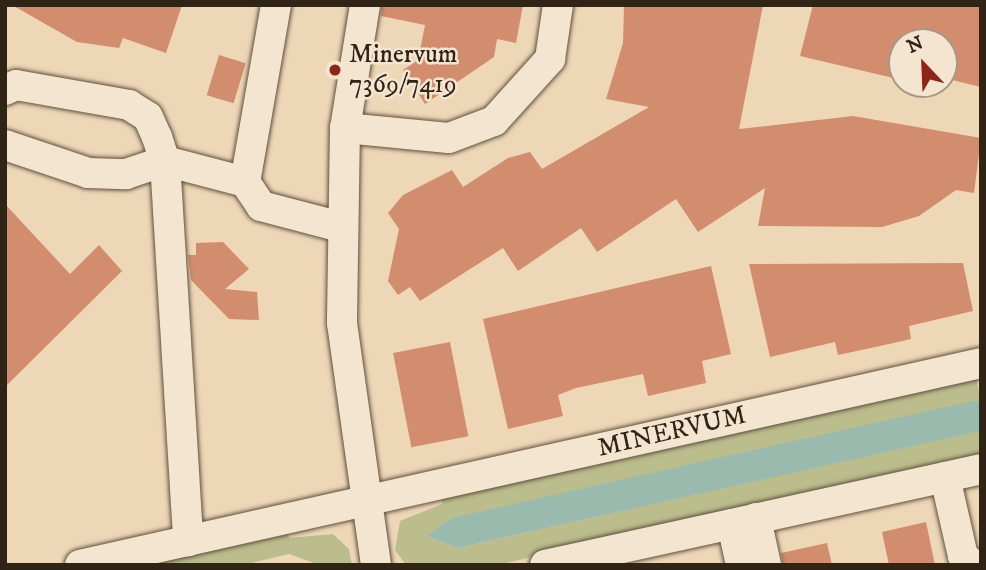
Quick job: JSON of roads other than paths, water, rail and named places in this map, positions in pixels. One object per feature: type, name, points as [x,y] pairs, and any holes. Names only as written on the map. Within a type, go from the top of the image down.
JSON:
[{"type":"street","points":[[245,182],[276,5]]},
{"type":"street","points":[[365,5],[345,128],[341,227],[342,336],[362,502],[376,565]]},
{"type":"street","points":[[345,128],[449,138],[494,121],[550,59],[558,5]]},
{"type":"street","points":[[5,90],[16,85],[130,105],[148,117],[165,162],[188,541]]},
{"type":"street","points":[[5,145],[88,173],[126,174],[165,162],[245,182],[261,206],[341,227]]},
{"type":"street","name":"MINERVUM","points":[[80,565],[981,363]]},
{"type":"street","points":[[545,565],[637,555],[744,521],[981,469]]},
{"type":"street","points":[[945,477],[963,556],[974,565]]},
{"type":"street","points":[[741,565],[744,521]]},
{"type":"street","points":[[744,521],[766,565]]},
{"type":"place","name":"Minervum 7369/7419","points":[[335,70]]}]
